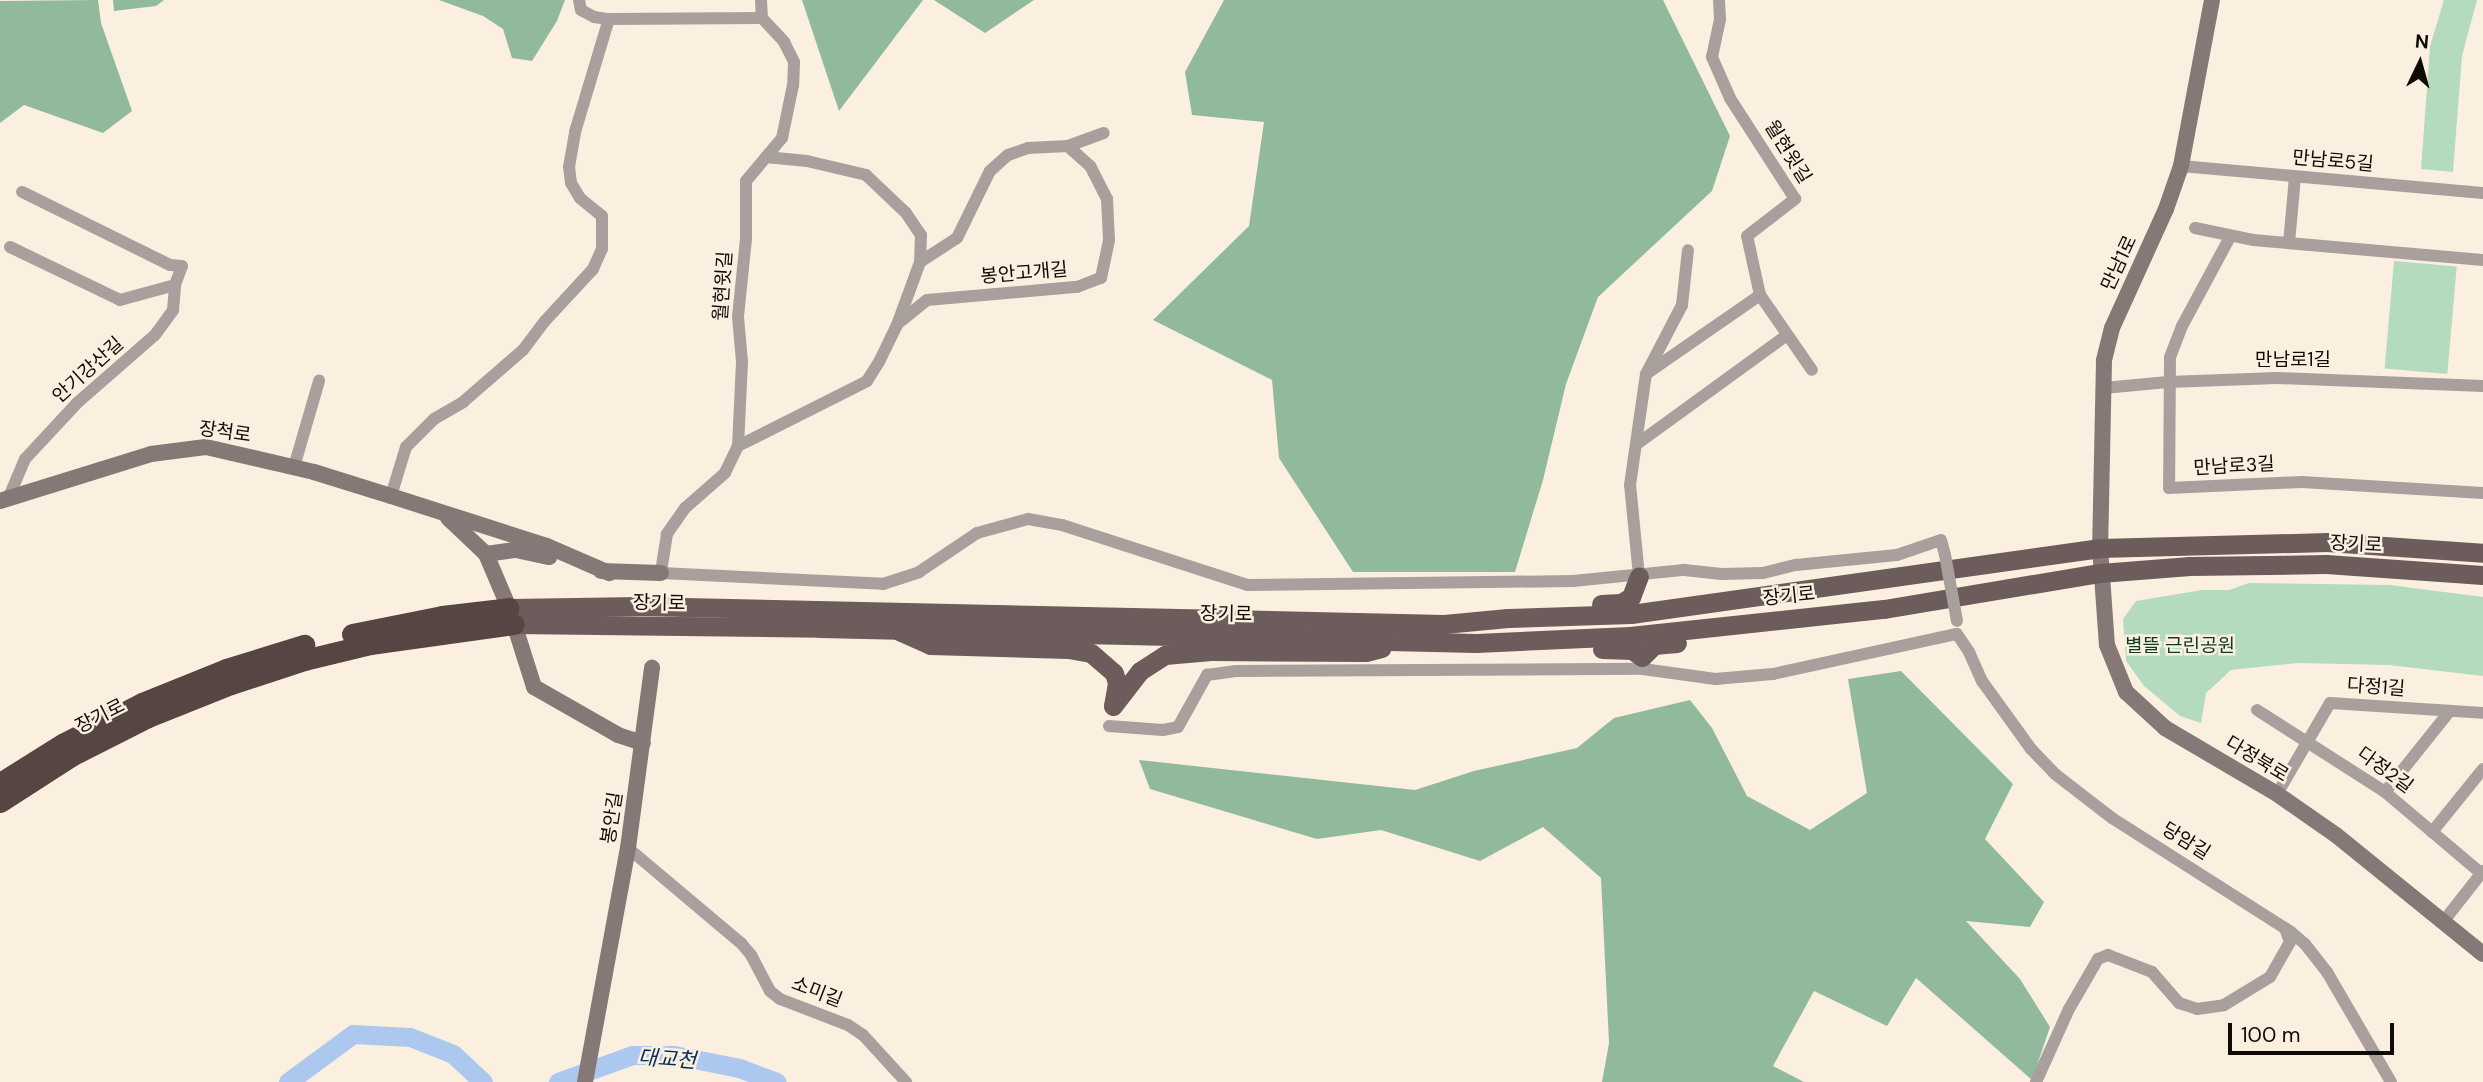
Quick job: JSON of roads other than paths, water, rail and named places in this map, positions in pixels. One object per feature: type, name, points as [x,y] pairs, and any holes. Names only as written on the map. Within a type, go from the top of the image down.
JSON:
[{"type":"highway","name":"장기로","points":[[0,783],[64,743],[142,703],[226,669],[300,646],[454,614],[511,616]]},
{"type":"highway","name":"장기로","points":[[0,802],[71,756],[148,717],[231,684],[304,660],[511,616]]},
{"type":"main road","name":"장기로","points":[[511,616],[640,606],[1444,624],[1508,618],[1631,614],[1726,603],[2100,548],[2327,542],[2483,553]]},
{"type":"main road","name":"장기로","points":[[511,616],[895,629],[1476,643],[1630,636],[1884,609],[2100,573],[2190,566],[2326,564],[2483,575]]},
{"type":"main road","points":[[1639,576],[1645,594],[1651,600],[1702,594],[1726,603]]},
{"type":"main road","points":[[1508,618],[1521,606],[1621,603],[1631,597],[1639,576]]},
{"type":"main road","points":[[1476,643],[1507,652],[1613,648],[1632,650],[1642,663],[1654,645],[1862,621],[1884,609]]},
{"type":"main road","points":[[895,629],[930,645],[1068,649],[1091,653],[1114,673],[1117,683],[1113,706],[1140,671],[1165,655],[1211,651],[1366,652],[1401,640]]},
{"type":"street","points":[[579,0],[581,10],[594,17],[609,19],[762,18],[761,0]]},
{"type":"street","name":"월현윗길","points":[[1719,0],[1720,19],[1712,57],[1730,98],[1795,199],[1747,236],[1760,295]]},
{"type":"street","name":"만남1로","points":[[2100,548],[2104,361],[2112,328],[2166,209],[2181,166],[2212,0]]},
{"type":"street","name":"월현윗길","points":[[661,573],[667,534],[685,508],[725,473],[738,446],[742,362],[738,317],[746,239],[746,181],[782,138],[793,85],[794,62],[784,42],[762,18]]},
{"type":"street","points":[[391,496],[406,447],[411,441],[434,419],[463,402],[523,349],[593,269],[602,248],[603,216],[580,198],[571,183],[569,167],[575,132],[609,19]]},
{"type":"street","points":[[920,262],[957,238],[990,171],[1007,155],[1028,148],[1068,146],[1104,133]]},
{"type":"street","name":"봉안고개길","points":[[897,324],[927,300],[1077,287],[1101,278],[1109,240],[1107,200],[1090,166],[1068,146]]},
{"type":"street","points":[[766,157],[807,161],[866,175],[906,213],[921,235],[920,262]]},
{"type":"street","name":"만남로5길","points":[[2181,166],[2483,193]]},
{"type":"street","points":[[2289,243],[2295,177]]},
{"type":"street","name":"안기강산길","points":[[4,500],[26,459],[77,403],[155,335],[173,310],[175,285],[182,266],[170,265],[23,192]]},
{"type":"street","points":[[2195,228],[2230,237],[2483,260]]},
{"type":"street","name":"만남로3길","points":[[2230,237],[2173,345],[2168,382],[2169,488],[2302,482],[2483,493]]},
{"type":"street","points":[[10,247],[120,300],[175,285]]},
{"type":"street","points":[[486,554],[525,551],[609,573],[883,584],[919,572],[977,533],[1028,519],[1062,524],[1248,585],[1573,581],[1639,576],[1630,485],[1646,374],[1682,305],[1688,250]]},
{"type":"street","name":"봉안고개길","points":[[738,446],[867,380],[897,324],[920,262]]},
{"type":"street","points":[[1646,374],[1760,295],[1812,370]]},
{"type":"street","points":[[1637,444],[1787,335]]},
{"type":"street","name":"만남로1길","points":[[2104,388],[2168,382],[2337,379],[2483,386]]},
{"type":"street","points":[[294,467],[319,381]]},
{"type":"street","name":"장척로","points":[[4,500],[109,465],[184,448],[225,450],[391,496],[547,546],[609,573]]},
{"type":"street","points":[[444,514],[486,554],[511,616],[534,687],[618,735],[643,743]]},
{"type":"street","name":"당암길","points":[[1639,576],[1684,570],[1722,574],[1763,573],[1796,565],[1897,555],[1941,540],[1957,628],[1982,681],[2031,749],[2055,774],[2112,818],[2286,928],[2305,944],[2327,972],[2391,1082]]},
{"type":"street","name":"다정북로","points":[[2100,548],[2107,645],[2126,692],[2165,728],[2277,793],[2336,835],[2483,954]]},
{"type":"street","points":[[1109,726],[1163,730],[1178,727],[1207,675],[1236,671],[1642,663],[1714,679],[1773,674],[1957,628]]},
{"type":"street","name":"봉안길","points":[[585,1082],[628,848],[652,668]]},
{"type":"street","name":"다정1길","points":[[2277,793],[2330,703],[2483,713]]},
{"type":"street","name":"다정2길","points":[[2257,710],[2308,739],[2385,792],[2482,872]]},
{"type":"street","points":[[2385,792],[2450,710]]},
{"type":"street","points":[[2432,832],[2483,769]]},
{"type":"street","name":"소미길","points":[[628,848],[741,943],[751,955],[770,991],[779,999],[848,1025],[863,1035],[906,1082]]},
{"type":"street","points":[[2444,922],[2482,872]]},
{"type":"street","points":[[2036,1082],[2069,1009],[2098,959],[2108,954],[2152,971],[2179,1003],[2197,1009],[2224,1005],[2270,977],[2290,942],[2286,928]]},
{"type":"waterway","name":"대교천","points":[[288,1082],[353,1034],[410,1037],[453,1054],[483,1082]]},
{"type":"waterway","name":"대교천","points":[[558,1082],[632,1055],[674,1055],[739,1068],[777,1082]]},
{"type":"park label","name":"별뜰 근린공원","points":[[2180,646]]}]
